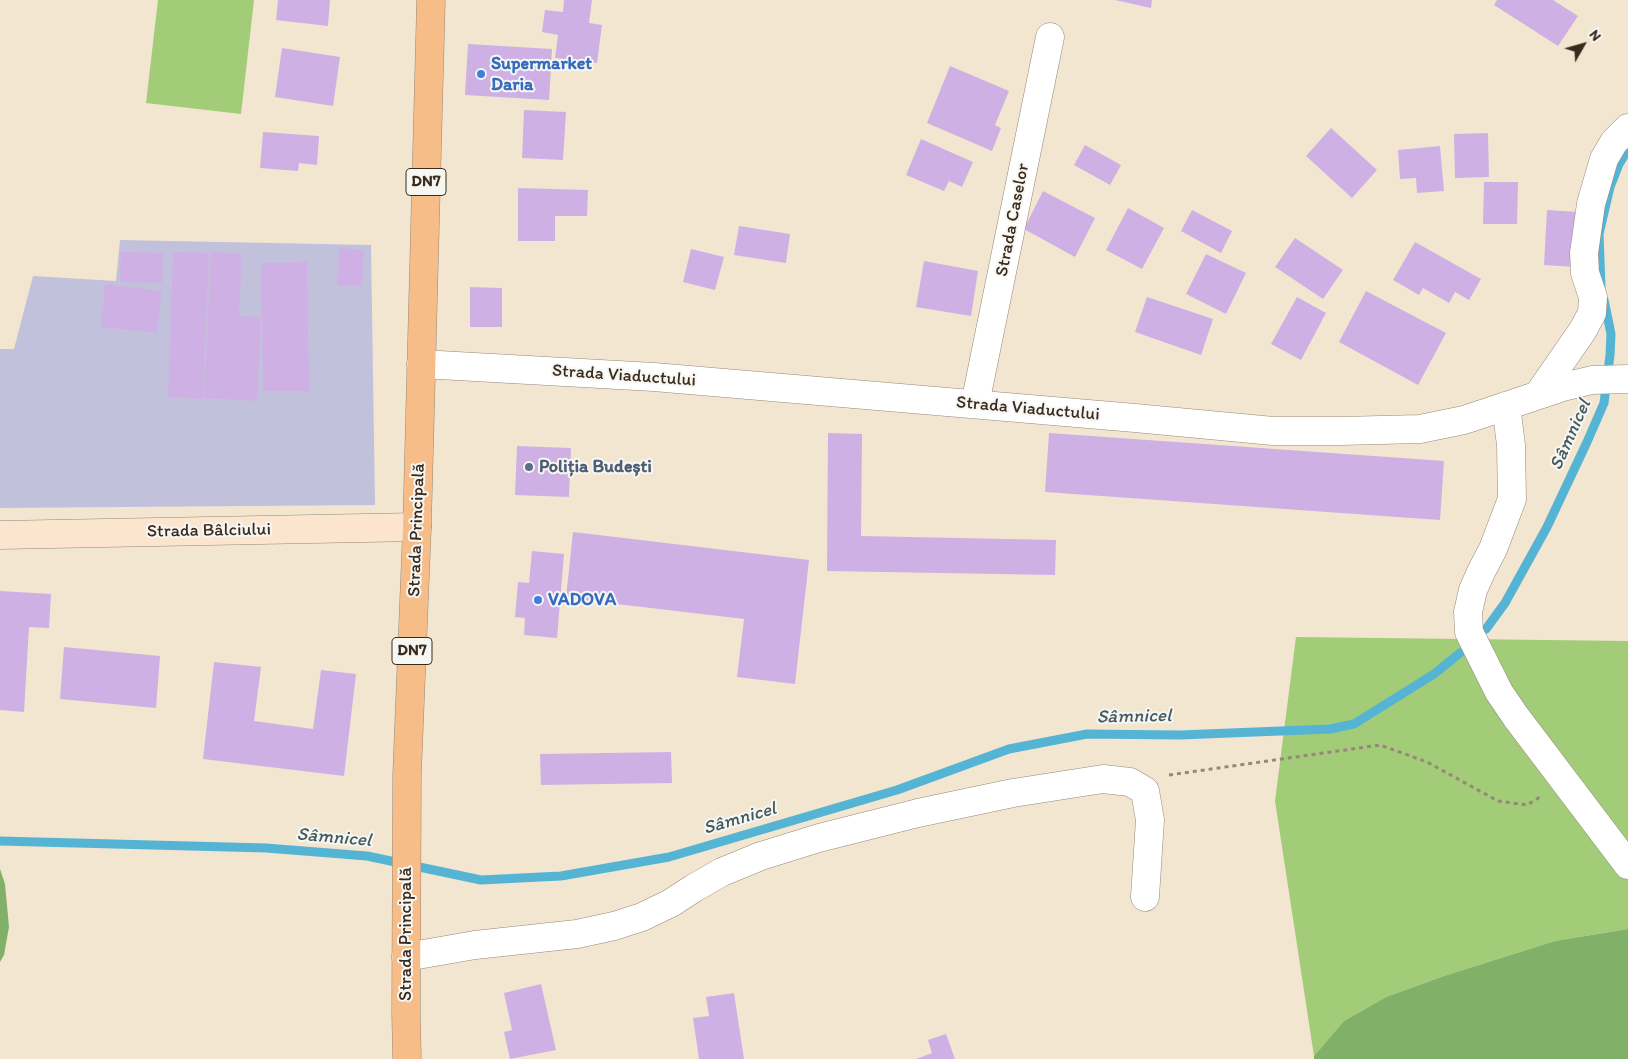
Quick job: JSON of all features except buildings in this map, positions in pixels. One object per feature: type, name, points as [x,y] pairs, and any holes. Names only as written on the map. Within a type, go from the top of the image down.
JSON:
[{"type":"highway","name":"Strada Principală","points":[[408,1059],[406,957],[407,775],[417,527],[431,0]]},
{"type":"main road","name":"Strada Bâlciului","points":[[0,535],[417,527]]},
{"type":"street","name":"Strada Caselor","points":[[975,404],[1050,37]]},
{"type":"street","points":[[1538,395],[1583,330],[1592,313],[1593,297],[1585,273],[1584,253],[1591,204],[1604,159],[1614,142],[1628,128]]},
{"type":"street","name":"Strada Viaductului","points":[[421,364],[654,377],[1273,431],[1420,428],[1464,420],[1563,387],[1592,380],[1628,378]]},
{"type":"street","points":[[1506,406],[1512,499],[1493,549],[1473,590],[1468,612],[1469,632],[1499,692],[1516,717],[1628,865]]},
{"type":"street","points":[[406,957],[466,946],[576,934],[614,926],[642,917],[671,903],[722,872],[761,856],[819,838],[918,813],[1014,793],[1103,779],[1130,782],[1145,790],[1150,820],[1145,897]]},
{"type":"path","points":[[1160,776],[1380,745],[1427,762],[1498,801],[1527,805],[1564,782]]},
{"type":"shaded area","points":[[120,240],[371,245],[375,505],[0,508],[0,349],[14,349],[33,276],[116,281]]},
{"type":"green space","points":[[158,0],[254,0],[241,114],[146,103]]},
{"type":"green space","points":[[1296,637],[1628,641],[1628,929],[1555,941],[1444,976],[1386,997],[1344,1021],[1314,1056],[1275,801]]},
{"type":"green space","points":[[0,869],[5,884],[9,927],[4,955],[0,962]]},
{"type":"green space","points":[[1628,929],[1628,1059],[1314,1059],[1314,1056],[1344,1021],[1386,997],[1444,976],[1555,941]]},
{"type":"waterway","name":"Sâmnicel","points":[[1601,287],[1599,234],[1610,187],[1619,164],[1628,150]]},
{"type":"waterway","name":"Sâmnicel","points":[[1486,629],[1505,603],[1547,527],[1604,403],[1611,334],[1604,300]]},
{"type":"waterway","name":"Sâmnicel","points":[[0,841],[266,848],[367,856],[481,880],[561,876],[669,857],[897,790],[1009,749],[1087,734],[1180,735],[1330,729],[1354,724],[1434,674],[1460,653]]},
{"type":"place","name":"Supermarket Daria","points":[[481,74]]},
{"type":"place","name":"Poliția Budești","points":[[529,467]]},
{"type":"place","name":"VADOVA","points":[[538,600]]}]
